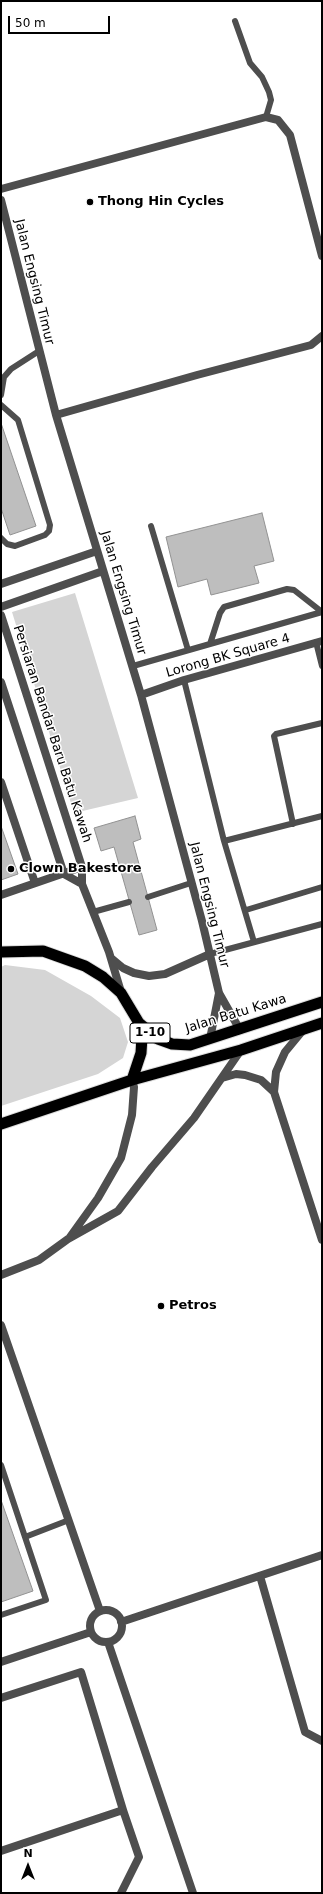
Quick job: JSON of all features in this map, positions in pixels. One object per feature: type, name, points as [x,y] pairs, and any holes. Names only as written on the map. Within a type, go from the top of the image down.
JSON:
[{"type":"highway","name":"Jalan Batu Kawa","points":[[1,952],[43,951],[69,959],[85,966],[103,977],[121,993],[138,1023],[158,1039],[172,1044],[190,1044],[210,1039],[322,1002]]},
{"type":"highway","points":[[132,1080],[141,1053],[142,1037],[138,1023]]},
{"type":"highway","points":[[1,1124],[132,1080],[241,1050],[322,1023]]},
{"type":"street","points":[[1,188],[266,117],[278,120],[290,135],[322,256]]},
{"type":"street","name":"Jalan Engsing Timur","points":[[1,200],[56,415],[133,666],[210,954],[219,993],[240,1030]]},
{"type":"street","points":[[56,415],[197,375],[311,345],[322,336]]},
{"type":"street","points":[[1,584],[97,552]]},
{"type":"street","points":[[1,607],[103,571]]},
{"type":"street","name":"Persiaran Bandar Baru Batu Kawah","points":[[1,615],[82,867],[82,884],[111,958],[121,993]]},
{"type":"street","name":"Lorong BK Square 4","points":[[141,695],[184,680],[319,642]]},
{"type":"street","points":[[1,682],[64,874],[82,884]]},
{"type":"street","points":[[1,782],[35,883]]},
{"type":"street","points":[[1,895],[82,867]]},
{"type":"street","points":[[111,958],[123,968],[134,973],[149,976],[165,974],[210,954]]},
{"type":"street","name":"Jalan Engsing Timur","points":[[210,1039],[219,993]]},
{"type":"street","points":[[305,1029],[283,1056],[276,1072],[274,1092],[322,1240]]},
{"type":"street","points":[[1,1275],[39,1260],[68,1239],[118,1211],[152,1166],[194,1118],[241,1050]]},
{"type":"street","points":[[222,1078],[236,1074],[245,1075],[261,1080],[274,1092]]},
{"type":"street","points":[[68,1239],[98,1198],[121,1158],[132,1115],[134,1087],[132,1080]]},
{"type":"street","points":[[1,1325],[100,1611]]},
{"type":"street","points":[[121,1622],[322,1555]]},
{"type":"street","points":[[260,1576],[305,1732],[322,1741]]},
{"type":"street","points":[[106,1610],[116,1614],[121,1622],[120,1633],[117,1637],[108,1642],[98,1640],[92,1632],[91,1622],[100,1611],[106,1610]]},
{"type":"street","points":[[1,1662],[92,1632]]},
{"type":"street","points":[[108,1642],[193,1893]]},
{"type":"street","points":[[1,1698],[81,1672],[123,1810],[139,1857],[121,1893]]},
{"type":"street","points":[[1,1851],[123,1810]]},
{"type":"lane","points":[[235,21],[250,63],[262,77],[269,92],[271,100],[266,117]]},
{"type":"lane","points":[[1,395],[4,377],[10,369],[39,351]]},
{"type":"lane","points":[[1,406],[18,420],[50,524],[49,531],[45,535],[15,546],[7,544],[1,538]]},
{"type":"lane","points":[[151,526],[188,650]]},
{"type":"lane","points":[[210,644],[220,613],[224,607],[287,589],[294,590],[322,612]]},
{"type":"lane","points":[[133,666],[322,612]]},
{"type":"lane","points":[[319,642],[322,666]]},
{"type":"lane","points":[[184,680],[224,841],[246,910],[254,942]]},
{"type":"lane","points":[[293,824],[274,736],[276,734],[322,723]]},
{"type":"lane","points":[[224,841],[322,816]]},
{"type":"lane","points":[[148,897],[191,883]]},
{"type":"lane","points":[[246,910],[322,887]]},
{"type":"lane","points":[[93,912],[130,902]]},
{"type":"lane","points":[[210,954],[322,924]]},
{"type":"lane","points":[[1,1466],[46,1600],[1,1615]]},
{"type":"lane","points":[[25,1537],[69,1520]]},
{"type":"shaded area","points":[[75,593],[138,798],[74,813],[12,612]]},
{"type":"shaded area","points":[[5,965],[45,970],[91,996],[120,1018],[128,1042],[123,1058],[98,1074],[1,1106],[1,967]]},
{"type":"building","points":[[1,423],[36,526],[10,535],[1,508]]},
{"type":"building","points":[[262,513],[274,561],[254,566],[259,583],[211,595],[207,579],[178,587],[166,537]]},
{"type":"building","points":[[135,816],[141,839],[133,842],[157,930],[139,935],[114,847],[101,851],[94,828]]},
{"type":"building","points":[[1,826],[18,874],[1,880]]},
{"type":"building","points":[[1,1500],[33,1591],[1,1602]]},
{"type":"place","name":"Thong Hin Cycles","points":[[90,202]]},
{"type":"place","name":"Clown Bakestore","points":[[11,869]]},
{"type":"place","name":"Petros","points":[[161,1306]]}]
